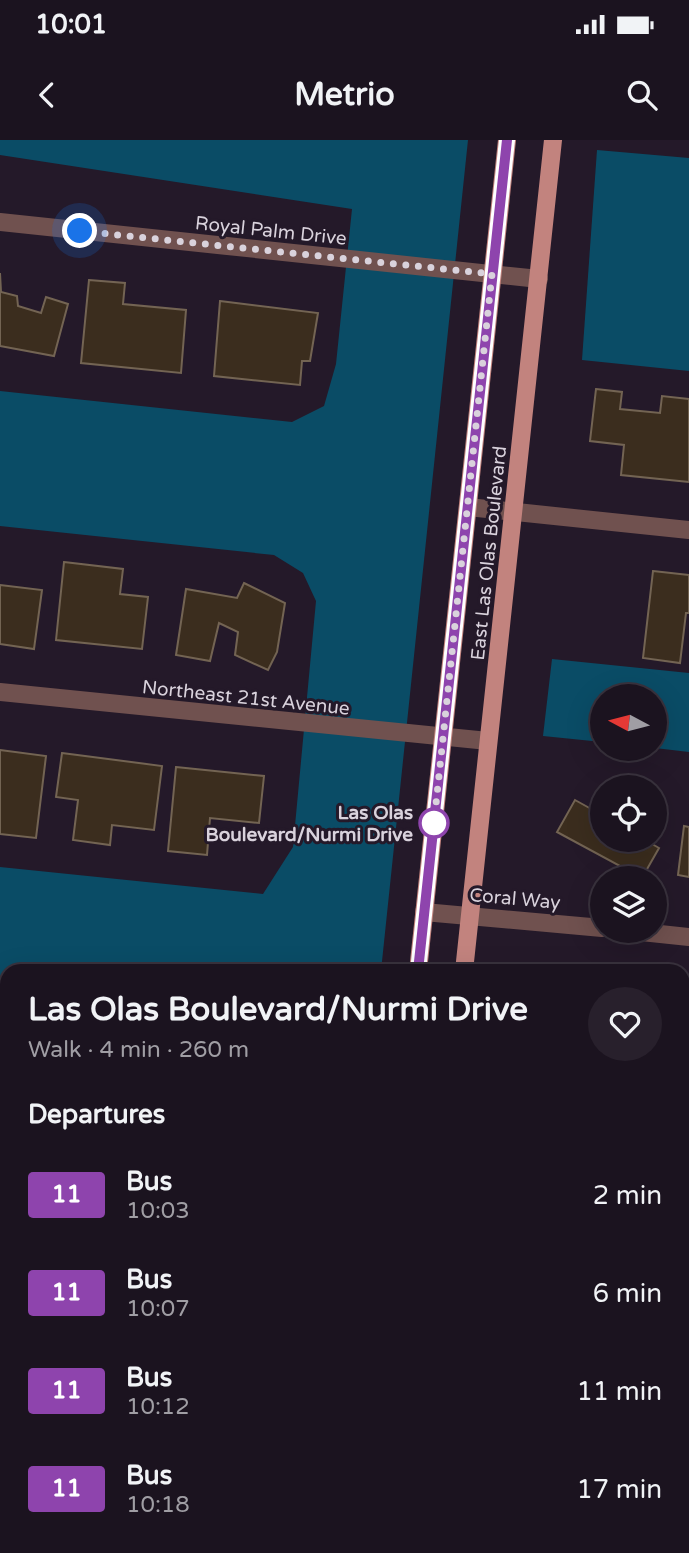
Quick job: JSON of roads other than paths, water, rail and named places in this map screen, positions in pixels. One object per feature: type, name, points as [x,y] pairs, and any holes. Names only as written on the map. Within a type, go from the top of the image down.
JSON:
[{"type":"main road","name":"East Las Olas Boulevard","points":[[419,964],[507,140]]},
{"type":"main road","name":"East Las Olas Boulevard","points":[[465,964],[554,140]]},
{"type":"street","name":"Royal Palm Drive","points":[[0,222],[539,279]]},
{"type":"street","points":[[468,507],[689,530]]},
{"type":"street","name":"Northeast 21st Avenue","points":[[0,692],[488,741]]},
{"type":"street","name":"Coral Way","points":[[424,912],[590,927]]},
{"type":"street","points":[[667,935],[689,937]]},
{"type":"water","points":[[0,140],[468,140],[382,964],[0,964],[0,867],[263,894],[293,847],[316,601],[303,573],[274,555],[0,526],[0,391],[292,422],[324,406],[336,364],[352,209],[0,155]]},
{"type":"water","points":[[597,150],[689,158],[689,371],[582,360]]},
{"type":"water","points":[[552,659],[689,673],[689,752],[667,749],[667,684],[590,684],[590,741],[543,736]]},
{"type":"place","name":"Las Olas Boulevard/Nurmi Drive","points":[[434,823]]}]
